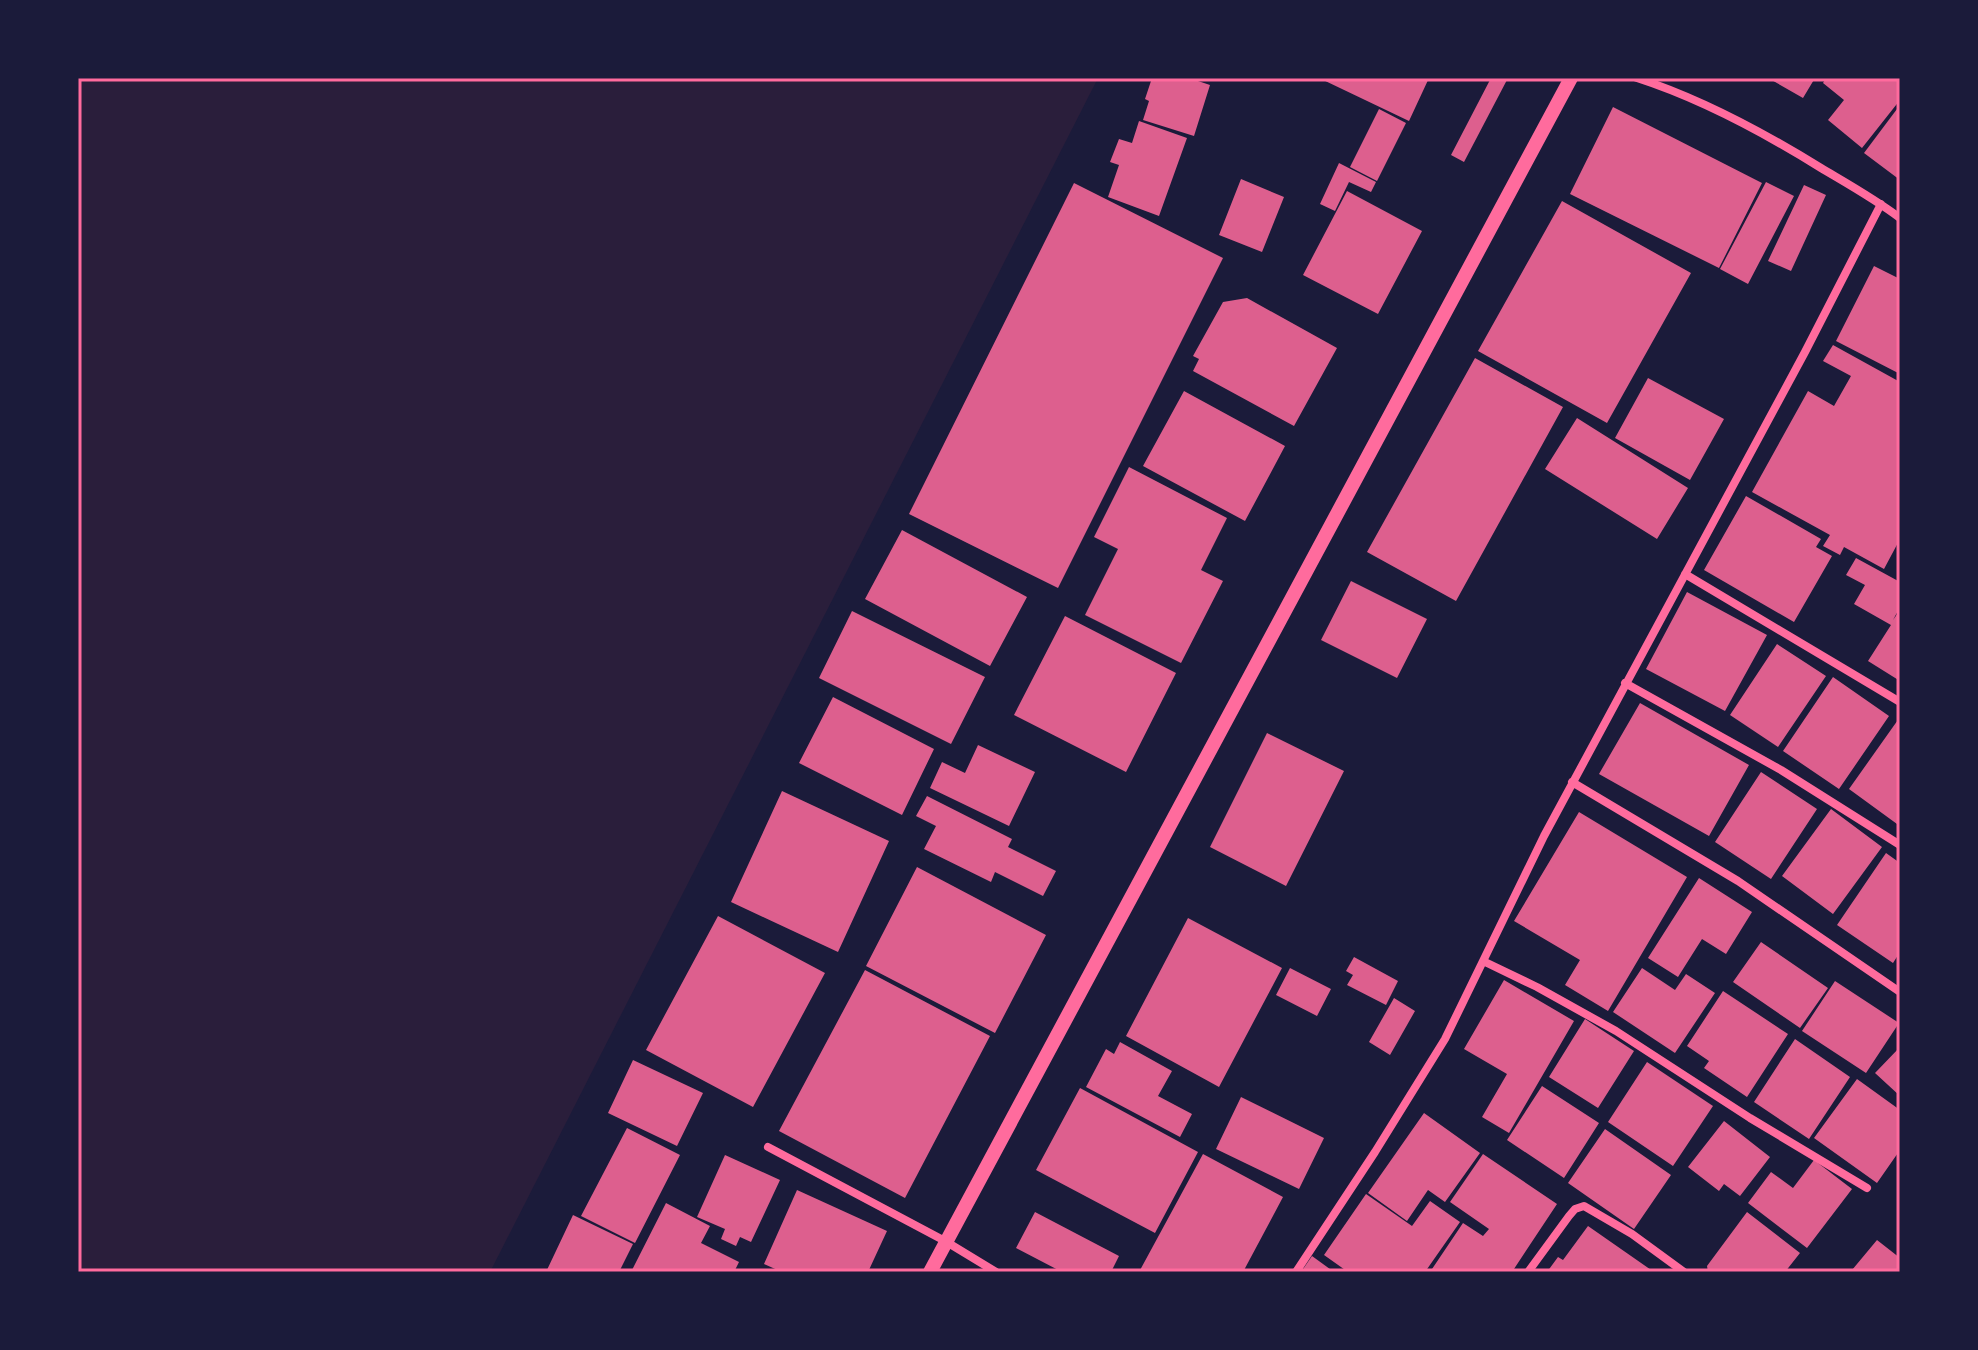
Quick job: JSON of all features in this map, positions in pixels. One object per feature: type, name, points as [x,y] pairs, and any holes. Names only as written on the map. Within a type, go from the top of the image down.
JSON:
[{"type":"street","points":[[930,1272],[1571,78]]},
{"type":"street","points":[[1637,78],[1667,88],[1766,134],[1900,218]]},
{"type":"street","points":[[1296,1272],[1445,1039],[1572,782],[1805,352],[1881,204]]},
{"type":"street","points":[[1685,574],[1900,702]]},
{"type":"street","points":[[1625,683],[1781,770],[1900,845]]},
{"type":"street","points":[[1572,782],[1738,881],[1900,992]]},
{"type":"street","points":[[1483,961],[1616,1031],[1750,1118],[1867,1188]]},
{"type":"street","points":[[768,1147],[945,1241],[996,1272]]},
{"type":"street","points":[[1528,1272],[1569,1216],[1575,1209],[1584,1206],[1632,1234],[1684,1272]]},
{"type":"shaded area","points":[[78,78],[1098,78],[490,1272],[78,1272]]},
{"type":"building","points":[[1152,78],[1189,78],[1210,85],[1194,136],[1143,120],[1149,101],[1145,99]]},
{"type":"building","points":[[1319,78],[1429,78],[1409,121]]},
{"type":"building","points":[[1491,78],[1508,78],[1464,162],[1451,155]]},
{"type":"building","points":[[1768,78],[1815,78],[1803,98]]},
{"type":"building","points":[[1826,78],[1900,78],[1900,100],[1862,148],[1828,120],[1844,100],[1823,83]]},
{"type":"building","points":[[1900,105],[1900,180],[1864,153]]},
{"type":"building","points":[[1613,107],[1762,183],[1719,268],[1570,194]]},
{"type":"building","points":[[1379,109],[1406,123],[1377,181],[1350,167]]},
{"type":"building","points":[[1139,121],[1187,138],[1159,216],[1108,197],[1119,165],[1110,162],[1119,139],[1132,143]]},
{"type":"building","points":[[1339,163],[1376,182],[1371,192],[1349,182],[1335,211],[1320,204]]},
{"type":"building","points":[[1241,179],[1284,197],[1262,252],[1219,235]]},
{"type":"building","points":[[1766,182],[1794,196],[1748,284],[1720,269]]},
{"type":"building","points":[[1074,183],[1223,258],[1058,588],[909,514]]},
{"type":"building","points":[[1804,185],[1826,195],[1791,271],[1768,261]]},
{"type":"building","points":[[1347,191],[1422,231],[1378,314],[1303,275]]},
{"type":"building","points":[[1562,201],[1691,273],[1607,423],[1478,351]]},
{"type":"building","points":[[1874,266],[1900,279],[1900,374],[1836,341]]},
{"type":"building","points":[[1247,298],[1337,348],[1294,426],[1193,371],[1199,359],[1193,356],[1223,302]]},
{"type":"building","points":[[1833,345],[1900,382],[1900,539],[1884,569],[1844,547],[1840,555],[1823,546],[1830,535],[1752,492],[1808,391],[1834,406],[1851,376],[1823,361]]},
{"type":"building","points":[[1475,358],[1563,407],[1456,601],[1367,552]]},
{"type":"building","points":[[1648,378],[1724,419],[1690,480],[1615,438]]},
{"type":"building","points":[[1184,391],[1285,446],[1245,521],[1143,466]]},
{"type":"building","points":[[1577,418],[1688,488],[1657,539],[1545,469]]},
{"type":"building","points":[[1129,467],[1227,518],[1201,570],[1223,581],[1181,663],[1085,615],[1118,549],[1094,537]]},
{"type":"building","points":[[1746,496],[1821,539],[1816,547],[1832,556],[1794,622],[1704,570]]},
{"type":"building","points":[[902,530],[1027,597],[990,666],[865,599]]},
{"type":"building","points":[[1856,558],[1900,582],[1900,607],[1893,620],[1900,610],[1900,681],[1868,661],[1891,625],[1854,604],[1865,585],[1846,575]]},
{"type":"building","points":[[1351,581],[1427,619],[1397,678],[1321,640]]},
{"type":"building","points":[[1687,592],[1767,635],[1725,711],[1646,669]]},
{"type":"building","points":[[852,611],[985,677],[951,744],[819,678]]},
{"type":"building","points":[[1065,616],[1176,673],[1126,772],[1014,715]]},
{"type":"building","points":[[1777,644],[1826,676],[1778,747],[1730,715]]},
{"type":"building","points":[[1833,677],[1889,716],[1839,789],[1783,751]]},
{"type":"building","points":[[833,697],[934,749],[902,815],[799,763]]},
{"type":"building","points":[[1640,703],[1749,765],[1709,836],[1599,774]]},
{"type":"building","points":[[1900,717],[1900,820],[1897,824],[1849,789]]},
{"type":"building","points":[[1267,733],[1344,771],[1286,886],[1210,847]]},
{"type":"building","points":[[978,745],[1035,772],[1009,826],[930,788],[942,762],[965,773]]},
{"type":"building","points":[[1761,772],[1817,809],[1771,879],[1715,842]]},
{"type":"building","points":[[782,791],[889,841],[838,952],[731,902]]},
{"type":"building","points":[[927,796],[1012,839],[1008,847],[1056,871],[1043,896],[995,872],[991,882],[924,849],[936,826],[916,816]]},
{"type":"building","points":[[1831,809],[1882,847],[1833,914],[1782,876]]},
{"type":"building","points":[[1579,812],[1687,877],[1608,1011],[1565,985],[1580,960],[1514,921]]},
{"type":"building","points":[[1886,853],[1900,863],[1900,952],[1893,963],[1837,925]]},
{"type":"building","points":[[917,867],[1046,935],[995,1033],[866,966]]},
{"type":"building","points":[[1699,878],[1752,912],[1726,954],[1702,939],[1678,977],[1648,958]]},
{"type":"building","points":[[718,916],[825,973],[753,1107],[646,1050]]},
{"type":"building","points":[[1188,918],[1282,968],[1219,1087],[1126,1036]]},
{"type":"building","points":[[1761,942],[1828,988],[1800,1028],[1733,982]]},
{"type":"building","points":[[1354,957],[1398,981],[1386,1005],[1347,985],[1353,975],[1346,971]]},
{"type":"building","points":[[1290,968],[1331,989],[1317,1016],[1276,995]]},
{"type":"building","points":[[1642,968],[1675,990],[1686,974],[1715,993],[1675,1053],[1613,1012]]},
{"type":"building","points":[[865,970],[990,1036],[905,1198],[779,1131]]},
{"type":"building","points":[[1504,980],[1574,1021],[1509,1133],[1482,1117],[1507,1074],[1464,1049]]},
{"type":"building","points":[[1835,981],[1899,1023],[1866,1073],[1802,1031]]},
{"type":"building","points":[[1723,991],[1788,1034],[1747,1097],[1704,1068],[1709,1061],[1687,1046]]},
{"type":"building","points":[[1394,998],[1415,1011],[1390,1055],[1369,1042]]},
{"type":"building","points":[[1585,1019],[1634,1051],[1598,1108],[1549,1077]]},
{"type":"building","points":[[1795,1039],[1850,1077],[1809,1139],[1754,1102]]},
{"type":"building","points":[[1120,1042],[1172,1071],[1158,1096],[1192,1114],[1180,1137],[1086,1087],[1106,1049],[1114,1054]]},
{"type":"building","points":[[1900,1047],[1900,1096],[1875,1073]]},
{"type":"building","points":[[633,1060],[703,1093],[677,1146],[608,1113]]},
{"type":"building","points":[[1647,1062],[1713,1106],[1673,1166],[1608,1122]]},
{"type":"building","points":[[1857,1079],[1900,1110],[1900,1150],[1877,1183],[1814,1138]]},
{"type":"building","points":[[1542,1086],[1599,1123],[1564,1178],[1507,1140]]},
{"type":"building","points":[[1080,1088],[1198,1152],[1155,1233],[1036,1170]]},
{"type":"building","points":[[1241,1097],[1324,1138],[1299,1189],[1216,1149]]},
{"type":"building","points":[[1424,1113],[1480,1153],[1445,1202],[1428,1190],[1407,1221],[1368,1193]]},
{"type":"building","points":[[1724,1121],[1770,1157],[1740,1196],[1724,1184],[1719,1191],[1688,1167]]},
{"type":"building","points":[[627,1128],[680,1155],[635,1243],[581,1216]]},
{"type":"building","points":[[1605,1129],[1671,1175],[1634,1229],[1568,1183]]},
{"type":"building","points":[[1203,1154],[1283,1197],[1243,1272],[1139,1272]]},
{"type":"building","points":[[1483,1154],[1557,1204],[1512,1272],[1430,1272],[1463,1223],[1483,1236],[1489,1229],[1450,1202]]},
{"type":"building","points":[[725,1155],[780,1180],[751,1242],[740,1237],[736,1246],[721,1239],[725,1229],[697,1217]]},
{"type":"building","points":[[1814,1160],[1852,1189],[1807,1248],[1748,1203],[1771,1172],[1793,1188]]},
{"type":"building","points":[[797,1190],[887,1231],[868,1272],[782,1272],[764,1264]]},
{"type":"building","points":[[1366,1194],[1412,1226],[1430,1201],[1460,1222],[1425,1272],[1348,1272],[1324,1255]]},
{"type":"building","points":[[666,1203],[710,1226],[701,1243],[739,1262],[734,1272],[631,1272]]},
{"type":"building","points":[[1035,1212],[1119,1256],[1111,1272],[1062,1272],[1016,1248]]},
{"type":"building","points":[[1747,1212],[1800,1253],[1785,1272],[1708,1272],[1707,1266]]},
{"type":"building","points":[[573,1215],[633,1244],[619,1272],[546,1272]]},
{"type":"building","points":[[1588,1226],[1654,1272],[1547,1272],[1558,1257],[1563,1260]]},
{"type":"building","points":[[1877,1240],[1900,1258],[1900,1272],[1854,1272],[1852,1270]]},
{"type":"building","points":[[1312,1256],[1334,1272],[1301,1272]]}]
